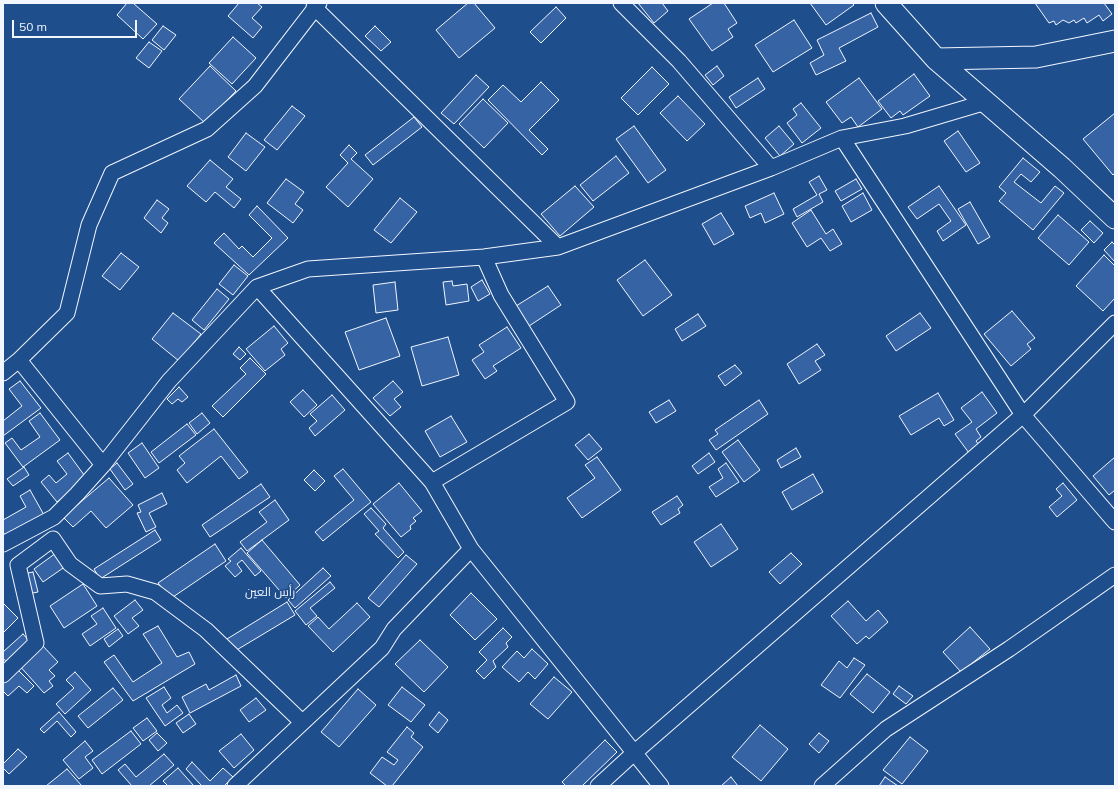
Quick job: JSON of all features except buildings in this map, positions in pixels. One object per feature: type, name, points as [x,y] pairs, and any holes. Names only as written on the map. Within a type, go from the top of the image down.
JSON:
[{"type":"main road","points":[[886,3],[936,59],[1062,168],[1115,218]]},
{"type":"main road","points":[[936,59],[1036,57],[1115,41]]},
{"type":"street","points":[[621,3],[679,61],[771,168]]},
{"type":"street","points":[[3,373],[19,360],[67,313],[89,225],[112,173],[207,129],[255,86],[316,5],[558,247]]},
{"type":"street","points":[[3,675],[36,643],[18,565],[8,542],[54,517],[77,494],[103,465],[169,381],[257,287],[308,269],[484,257],[558,247],[771,168],[842,138],[905,126],[986,102]]},
{"type":"street","points":[[842,138],[1023,415],[1115,522]]},
{"type":"street","points":[[432,482],[567,402],[501,295],[484,257]]},
{"type":"street","points":[[257,287],[432,482],[471,549],[661,786]]},
{"type":"street","points":[[598,786],[1023,415],[1115,323]]},
{"type":"street","points":[[19,360],[103,465]]},
{"type":"street","points":[[54,517],[53,539],[70,564],[100,586],[127,584],[155,592],[206,630],[302,722]]},
{"type":"street","points":[[18,565],[53,539]]},
{"type":"street","points":[[235,786],[382,648],[394,629],[471,549]]},
{"type":"street","points":[[822,786],[886,729],[1009,649],[1115,575]]},
{"type":"district","name":"رأس العين","points":[[270,592]]}]
